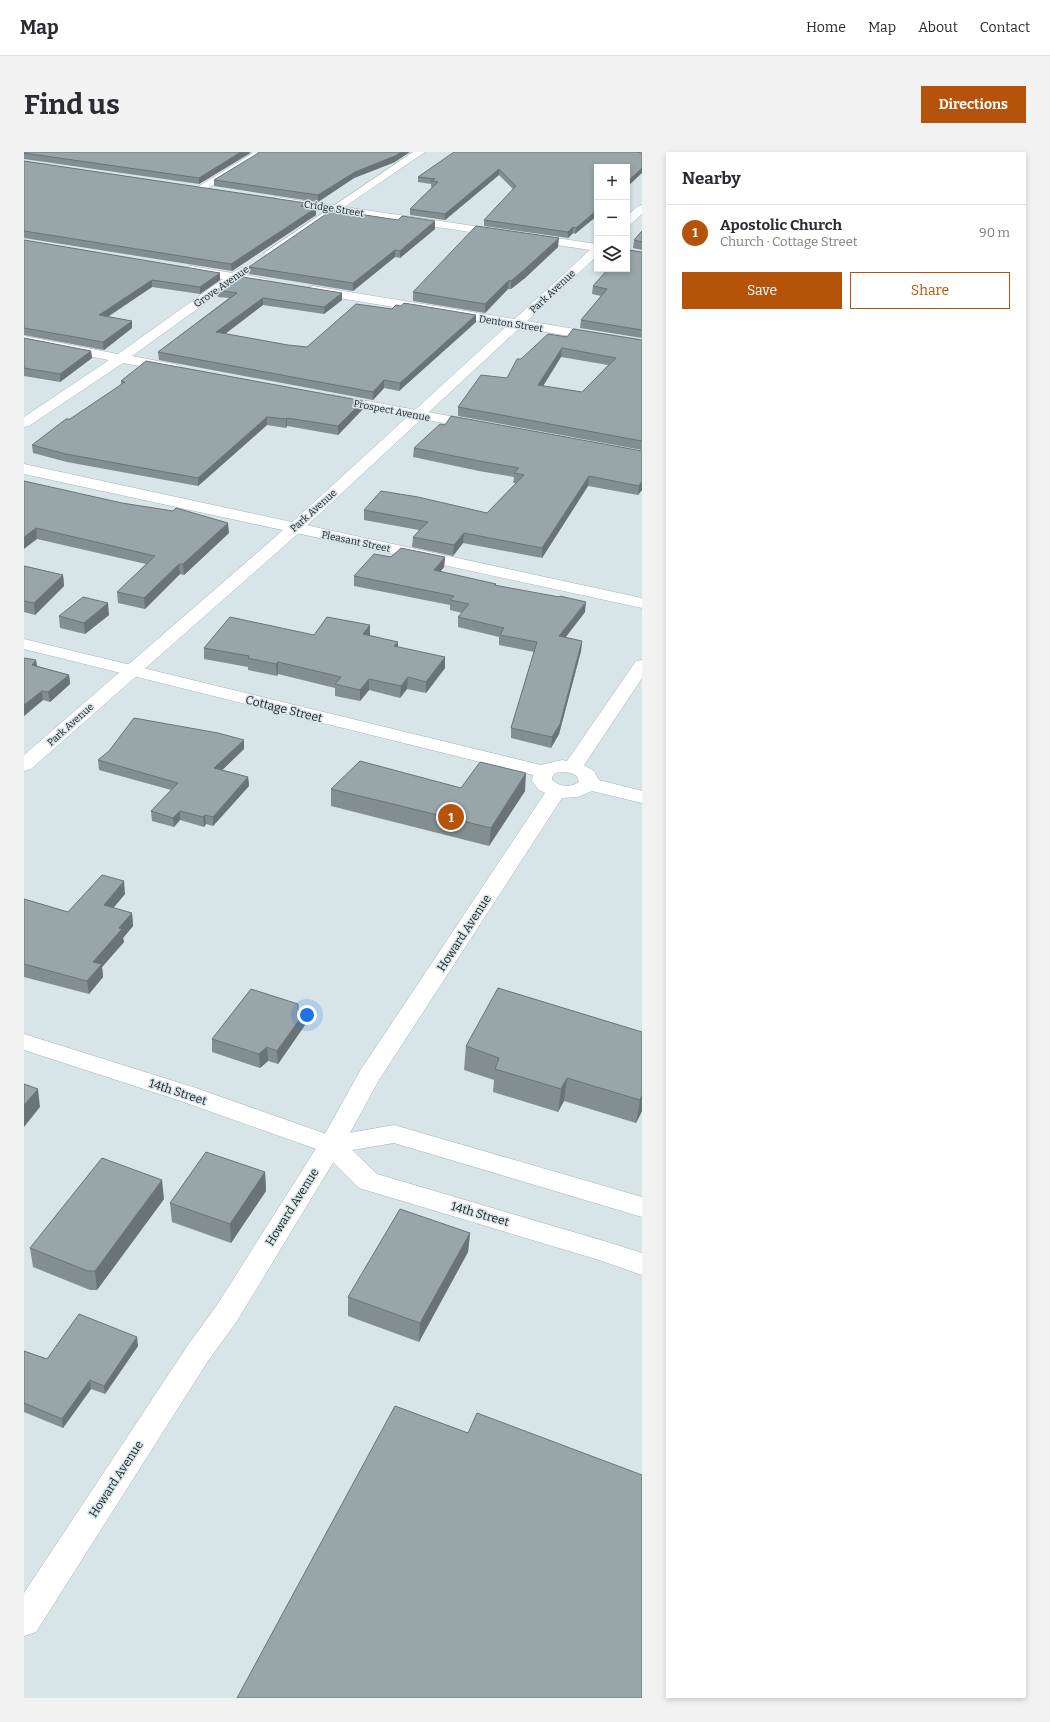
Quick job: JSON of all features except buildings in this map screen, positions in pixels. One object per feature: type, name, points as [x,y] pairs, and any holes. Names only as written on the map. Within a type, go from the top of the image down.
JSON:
[{"type":"street","points":[[217,191],[197,188],[261,153],[257,152]]},
{"type":"street","name":"Grove Avenue","points":[[24,423],[121,358],[255,262],[420,152]]},
{"type":"street","name":"Cridge Street","points":[[264,198],[594,249]]},
{"type":"street","points":[[630,219],[642,208]]},
{"type":"street","name":"Park Avenue","points":[[24,765],[294,528],[419,415],[594,252]]},
{"type":"street","points":[[179,268],[272,283]]},
{"type":"street","name":"Denton Street","points":[[303,288],[642,344]]},
{"type":"street","points":[[24,340],[184,370]]},
{"type":"street","name":"Prospect Avenue","points":[[321,396],[488,428]]},
{"type":"street","name":"Pleasant Street","points":[[24,469],[642,603]]},
{"type":"street","name":"Cottage Street","points":[[24,644],[550,782],[572,792],[579,791],[589,784]]},
{"type":"street","points":[[574,767],[642,665]]},
{"type":"street","points":[[550,782],[554,767],[574,767],[588,775],[589,784],[642,797]]},
{"type":"street","name":"Howard Avenue","points":[[25,1619],[198,1353],[227,1313],[550,782]]},
{"type":"street","name":"14th Street","points":[[24,1042],[187,1094],[331,1144],[368,1181],[604,1251],[642,1264]]},
{"type":"street","name":"14th Street","points":[[331,1144],[394,1134],[642,1207]]},
{"type":"place","name":"Apostolic Church","points":[[451,817]]}]
